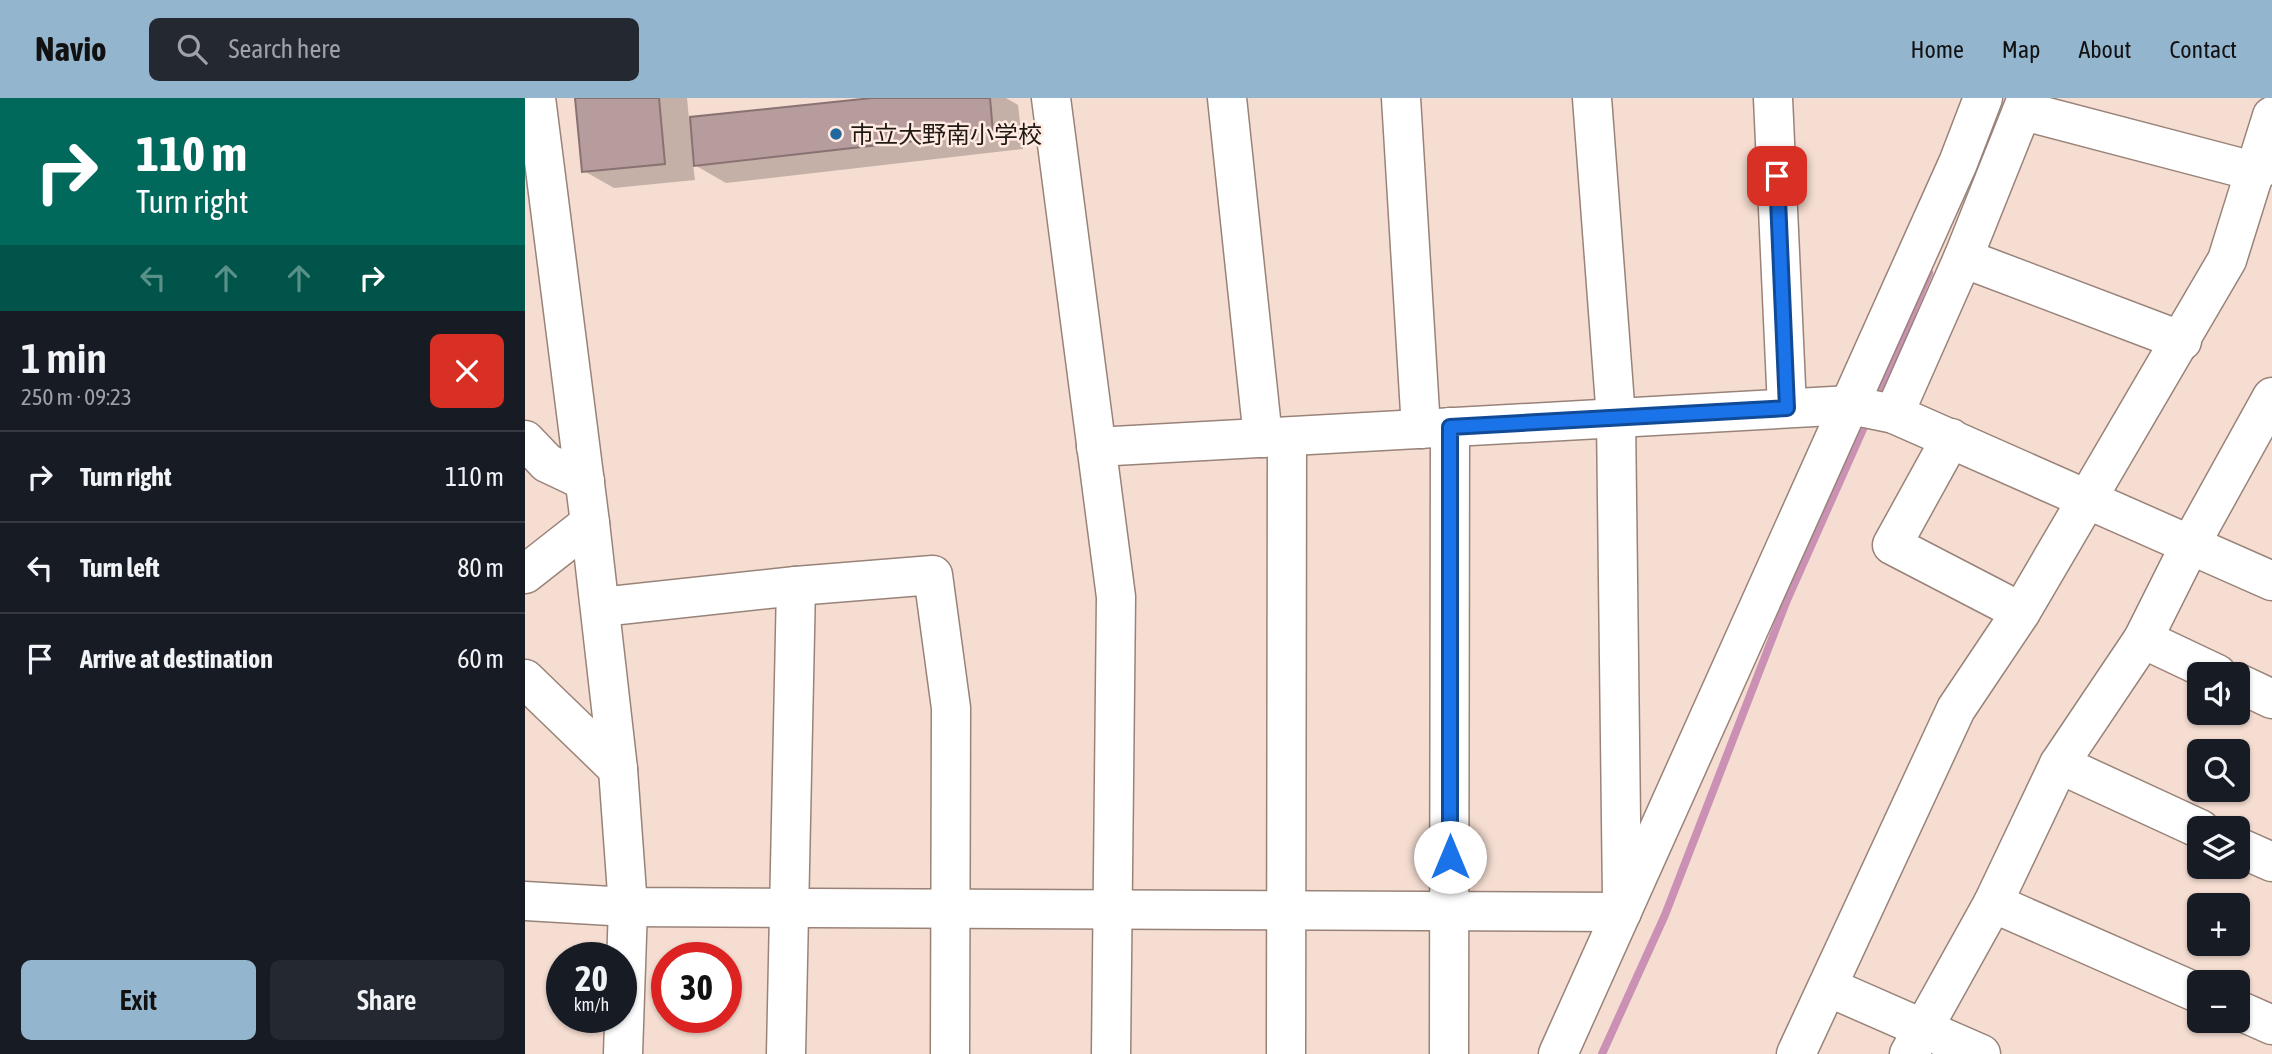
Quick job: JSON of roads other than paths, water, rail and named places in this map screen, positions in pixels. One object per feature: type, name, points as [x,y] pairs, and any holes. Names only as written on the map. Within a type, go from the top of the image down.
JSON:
[{"type":"street","points":[[1051,98],[1116,597],[1111,1054]]},
{"type":"street","points":[[1227,98],[1275,437],[1289,910],[1286,1054]]},
{"type":"street","points":[[1401,98],[1436,428],[1451,911],[1450,1054]]},
{"type":"street","points":[[1592,98],[1616,418],[1622,912]]},
{"type":"street","points":[[1773,98],[1787,408]]},
{"type":"street","points":[[1557,1054],[1958,163],[1983,98]]},
{"type":"street","points":[[1894,414],[1963,258],[2025,105],[2257,172]]},
{"type":"street","points":[[1796,1054],[1956,709],[2021,612],[2227,260],[2257,172],[2272,116]]},
{"type":"street","points":[[534,123],[585,481],[618,769],[628,907],[623,1054]]},
{"type":"street","points":[[1963,258],[2182,341]]},
{"type":"street","points":[[1915,1041],[1993,903],[2059,764],[2143,639],[2190,545],[2260,449],[2272,397]]},
{"type":"street","points":[[1096,447],[1850,405],[1894,414],[2272,581]]},
{"type":"street","points":[[1951,438],[1892,545],[2021,612]]},
{"type":"street","points":[[525,440],[547,463],[585,481]]},
{"type":"street","points":[[525,574],[590,523]]},
{"type":"street","points":[[601,607],[796,586],[933,575],[951,708],[950,1054]]},
{"type":"street","points":[[786,1054],[796,586]]},
{"type":"street","points":[[2143,639],[2192,662]]},
{"type":"street","points":[[525,679],[618,769]]},
{"type":"street","points":[[2250,689],[2272,699]]},
{"type":"street","points":[[2059,764],[2187,823]]},
{"type":"street","points":[[2250,852],[2272,862]]},
{"type":"street","points":[[525,901],[628,907],[1622,912]]},
{"type":"street","points":[[1993,903],[2187,988]]},
{"type":"street","points":[[1828,987],[1915,1041],[1981,1054]]},
{"type":"street","points":[[2250,1015],[2272,1025]]},
{"type":"waterway","points":[[1876,399],[1929,273]]},
{"type":"waterway","points":[[1602,1054],[1665,915],[1787,600],[1868,418]]},
{"type":"place","name":"市立大野南小学校","points":[[836,134]]}]
